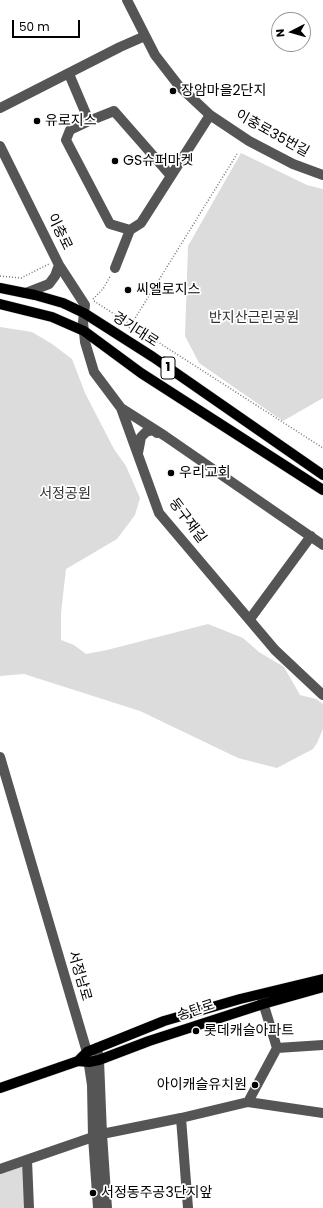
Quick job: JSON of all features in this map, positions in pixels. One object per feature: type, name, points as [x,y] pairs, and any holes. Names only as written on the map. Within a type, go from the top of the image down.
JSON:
[{"type":"main road","name":"경기대로","points":[[0,288],[63,303],[84,313],[153,357],[323,475]]},
{"type":"main road","name":"1","points":[[0,304],[52,317],[84,331],[141,372],[323,490]]},
{"type":"main road","name":"송탄로","points":[[99,1060],[323,979]]},
{"type":"main road","name":"송탄로","points":[[0,1088],[78,1061],[164,1021],[240,999],[262,1000],[323,987]]},
{"type":"street","name":"이충로35번길","points":[[127,0],[155,56],[179,86],[210,115],[248,140],[293,164],[323,175]]},
{"type":"street","points":[[0,108],[69,74],[120,46],[145,36]]},
{"type":"street","points":[[69,74],[89,121]]},
{"type":"street","points":[[130,230],[110,224],[66,140],[70,130],[114,111],[171,176]]},
{"type":"street","points":[[115,268],[130,230],[141,223],[210,115]]},
{"type":"street","name":"이충로","points":[[0,146],[58,262],[85,305],[83,322],[84,331]]},
{"type":"street","points":[[26,293],[49,284],[55,276],[58,262]]},
{"type":"street","name":"둥구재길","points":[[84,331],[85,342],[94,372],[121,408],[159,513],[275,650],[323,695]]},
{"type":"street","points":[[121,408],[165,436],[323,544]]},
{"type":"street","points":[[138,454],[141,437],[146,432],[153,430],[165,436]]},
{"type":"street","points":[[250,619],[311,536]]},
{"type":"street","name":"서정남로","points":[[0,757],[91,1054],[92,1085],[97,1136],[107,1208]]},
{"type":"street","points":[[248,1102],[277,1048],[262,1000]]},
{"type":"street","points":[[277,1048],[323,1045]]},
{"type":"street","name":"서정남로","points":[[91,1054],[99,1060],[97,1136],[98,1208]]},
{"type":"street","points":[[0,1169],[97,1136],[248,1102],[323,1113]]},
{"type":"street","points":[[181,1118],[188,1208]]},
{"type":"street","points":[[27,1160],[29,1208]]},
{"type":"path","points":[[129,328],[237,154]]},
{"type":"path","points":[[0,276],[21,278],[58,262]]},
{"type":"path","points":[[115,268],[103,289],[91,300],[323,448]]},
{"type":"green space","name":"반지산근린공원","points":[[241,153],[307,185],[323,189],[323,398],[283,421],[199,363],[185,336],[188,246]]},
{"type":"green space","name":"서정공원","points":[[0,327],[32,332],[52,344],[72,359],[85,393],[114,449],[126,466],[140,498],[135,515],[117,539],[66,569],[61,613],[61,640],[74,645],[86,654],[208,624],[243,638],[259,652],[284,667],[300,695],[316,699],[323,704],[323,729],[313,749],[277,768],[238,758],[140,711],[24,674],[0,676]]},
{"type":"green space","points":[[25,1165],[26,1208],[0,1208],[0,1173]]},
{"type":"place","name":"장암마을2단지","points":[[173,91]]},
{"type":"place","name":"유로지스","points":[[37,121]]},
{"type":"place","name":"GS슈퍼마켓","points":[[115,161]]},
{"type":"place","name":"씨엘로지스","points":[[128,290]]},
{"type":"place","name":"우리교회","points":[[171,473]]},
{"type":"place","name":"롯데캐슬아파트","points":[[196,1031]]},
{"type":"place","name":"아이캐슬유치원","points":[[255,1085]]},
{"type":"place","name":"서정동주공3단지앞","points":[[93,1193]]}]
